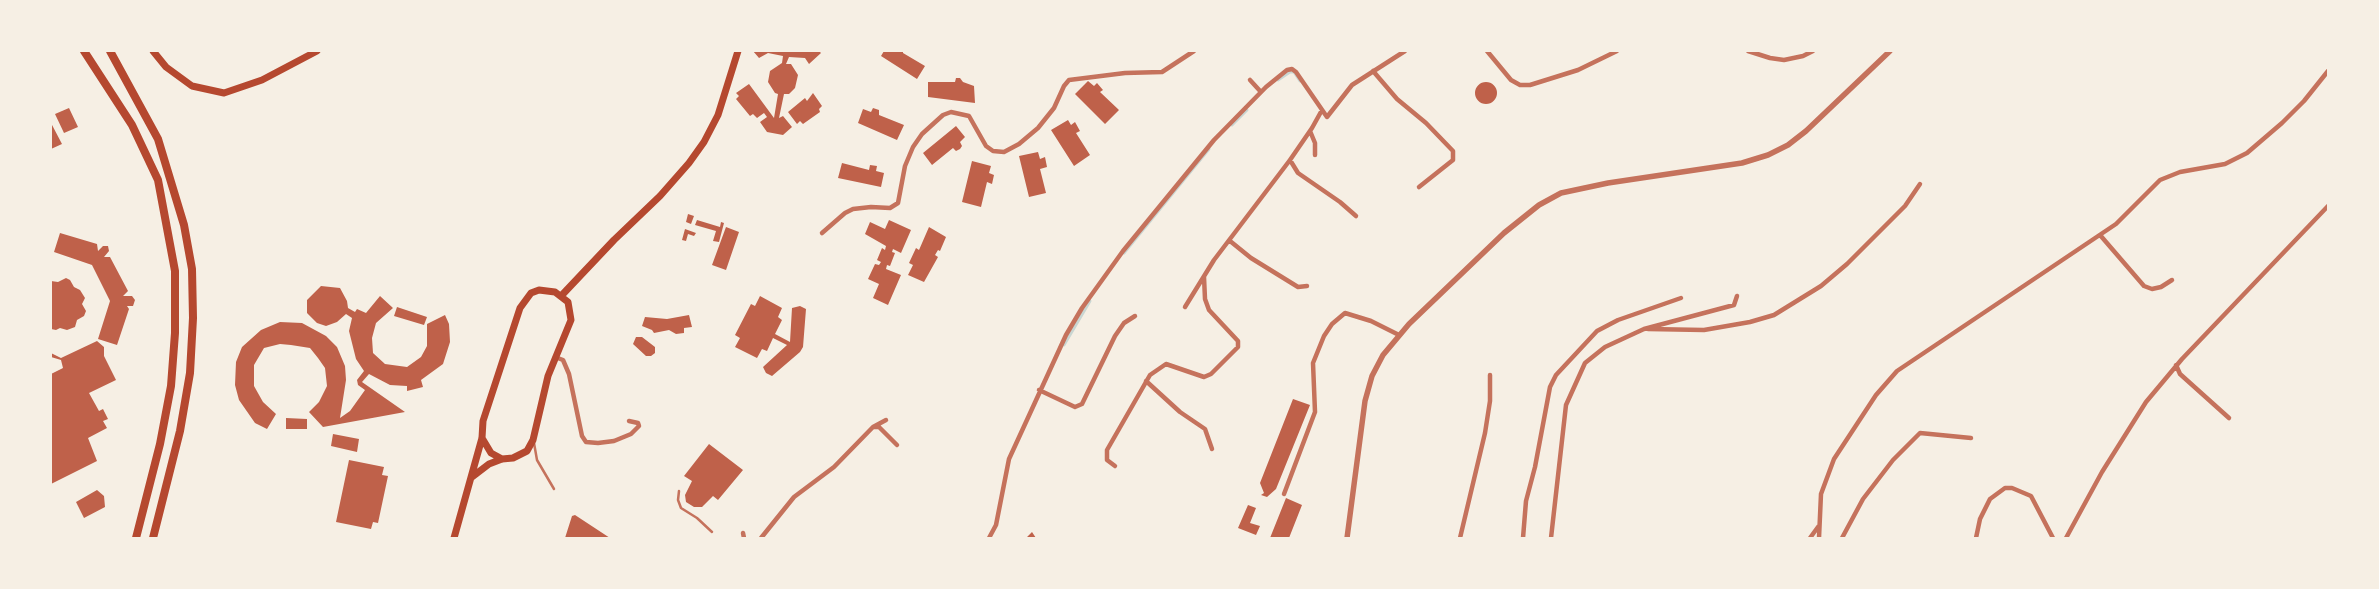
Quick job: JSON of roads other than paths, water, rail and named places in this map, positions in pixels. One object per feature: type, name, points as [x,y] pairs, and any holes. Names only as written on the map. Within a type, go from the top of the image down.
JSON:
[{"type":"highway","points":[[84,51],[132,125],[158,180],[175,271],[175,333],[171,386],[160,444],[136,538]]},
{"type":"highway","points":[[110,51],[158,138],[184,225],[192,269],[194,318],[190,373],[180,431],[153,538]]},
{"type":"main road","points":[[154,51],[166,67],[192,86],[224,93],[262,80],[316,51]]},
{"type":"main road","points":[[562,295],[614,240],[660,196],[689,163],[704,142],[718,115],[738,51]]},
{"type":"main road","points":[[454,538],[482,438],[483,421],[520,308],[531,293],[540,290],[562,295],[568,302],[571,320],[541,397],[533,440],[526,451],[513,458],[502,459],[489,464],[472,477]]},
{"type":"main road","points":[[482,438],[491,453],[502,459]]},
{"type":"street","points":[[822,233],[842,215],[853,209],[861,207],[890,208],[898,203],[905,166],[913,147],[922,134],[943,116],[951,112],[969,116],[986,146],[993,151],[1004,152],[1019,144],[1038,128],[1054,108],[1064,86],[1070,80],[1125,73],[1162,72],[1194,51]]},
{"type":"street","points":[[989,538],[996,525],[1008,459],[1040,390],[1082,308],[1123,251],[1214,140],[1261,92],[1287,70],[1292,69],[1296,72],[1327,117],[1352,85],[1405,51]]},
{"type":"street","points":[[1487,51],[1511,80],[1520,85],[1530,85],[1578,70],[1617,51]]},
{"type":"street","points":[[1748,51],[1784,60],[1803,56],[1813,51]]},
{"type":"street","points":[[1347,538],[1365,402],[1372,376],[1384,355],[1399,335],[1504,233],[1538,205],[1562,193],[1608,183],[1742,163],[1768,155],[1788,145],[1806,131],[1890,51]]},
{"type":"street","points":[[1373,71],[1397,99],[1426,123],[1453,151],[1453,160],[1419,187]]},
{"type":"street","points":[[1819,538],[1821,494],[1834,459],[1887,380],[1919,355],[2100,235],[2125,216],[2160,180],[2180,172],[2225,164],[2248,153],[2286,119],[2328,71]]},
{"type":"street","points":[[1250,80],[1261,92]]},
{"type":"street","points":[[1185,307],[1214,260],[1290,160],[1322,110]]},
{"type":"street","points":[[1310,131],[1315,143],[1315,155]]},
{"type":"street","points":[[1290,160],[1298,173],[1340,202],[1356,216]]},
{"type":"street","points":[[1644,329],[1704,330],[1750,322],[1774,315],[1817,288],[1847,264],[1905,206],[1920,184]]},
{"type":"street","points":[[2066,538],[2100,476],[2137,415],[2176,365],[2328,206]]},
{"type":"street","points":[[2100,235],[2144,286],[2152,289],[2161,288],[2172,280]]},
{"type":"street","points":[[1230,241],[1298,287],[1308,286]]},
{"type":"street","points":[[1115,466],[1108,460],[1107,450],[1150,374],[1166,364],[1204,377],[1211,374],[1238,348],[1238,340],[1209,310],[1205,299],[1204,277]]},
{"type":"street","points":[[1551,538],[1566,405],[1585,363],[1606,347],[1644,329],[1734,305],[1737,296]]},
{"type":"street","points":[[1523,538],[1526,501],[1536,467],[1550,387],[1556,375],[1597,331],[1618,320],[1681,298]]},
{"type":"street","points":[[1284,494],[1315,412],[1313,363],[1324,336],[1332,324],[1345,313],[1371,321],[1399,335]]},
{"type":"street","points":[[1040,390],[1075,407],[1082,404],[1115,336],[1124,323],[1135,316]]},
{"type":"street","points":[[555,357],[563,360],[569,374],[582,436],[586,442],[614,441],[631,434],[639,426],[638,423],[629,421]]},
{"type":"street","points":[[2176,365],[2180,374],[2229,418]]},
{"type":"street","points":[[1460,538],[1485,432],[1490,401],[1490,374]]},
{"type":"street","points":[[1146,381],[1180,412],[1205,429],[1212,449]]},
{"type":"street","points":[[761,538],[794,497],[834,467],[873,427],[886,420]]},
{"type":"street","points":[[873,427],[879,427],[897,445]]},
{"type":"street","points":[[1842,538],[1863,499],[1893,460],[1920,433],[1971,438]]},
{"type":"street","points":[[1976,538],[1980,519],[1990,499],[2005,488],[2012,488],[2031,496],[2053,538]]},
{"type":"street","points":[[1810,538],[1819,526]]},
{"type":"lane","points":[[533,440],[537,460],[554,489]]},
{"type":"lane","points":[[679,491],[678,500],[681,508],[698,518],[712,532]]},
{"type":"waterway","points":[[1278,80],[1290,72],[1294,72],[1300,81]]},
{"type":"waterway","points":[[1232,125],[1247,110]]},
{"type":"waterway","points":[[1124,253],[1209,149]]},
{"type":"waterway","points":[[1064,345],[1090,301]]}]
